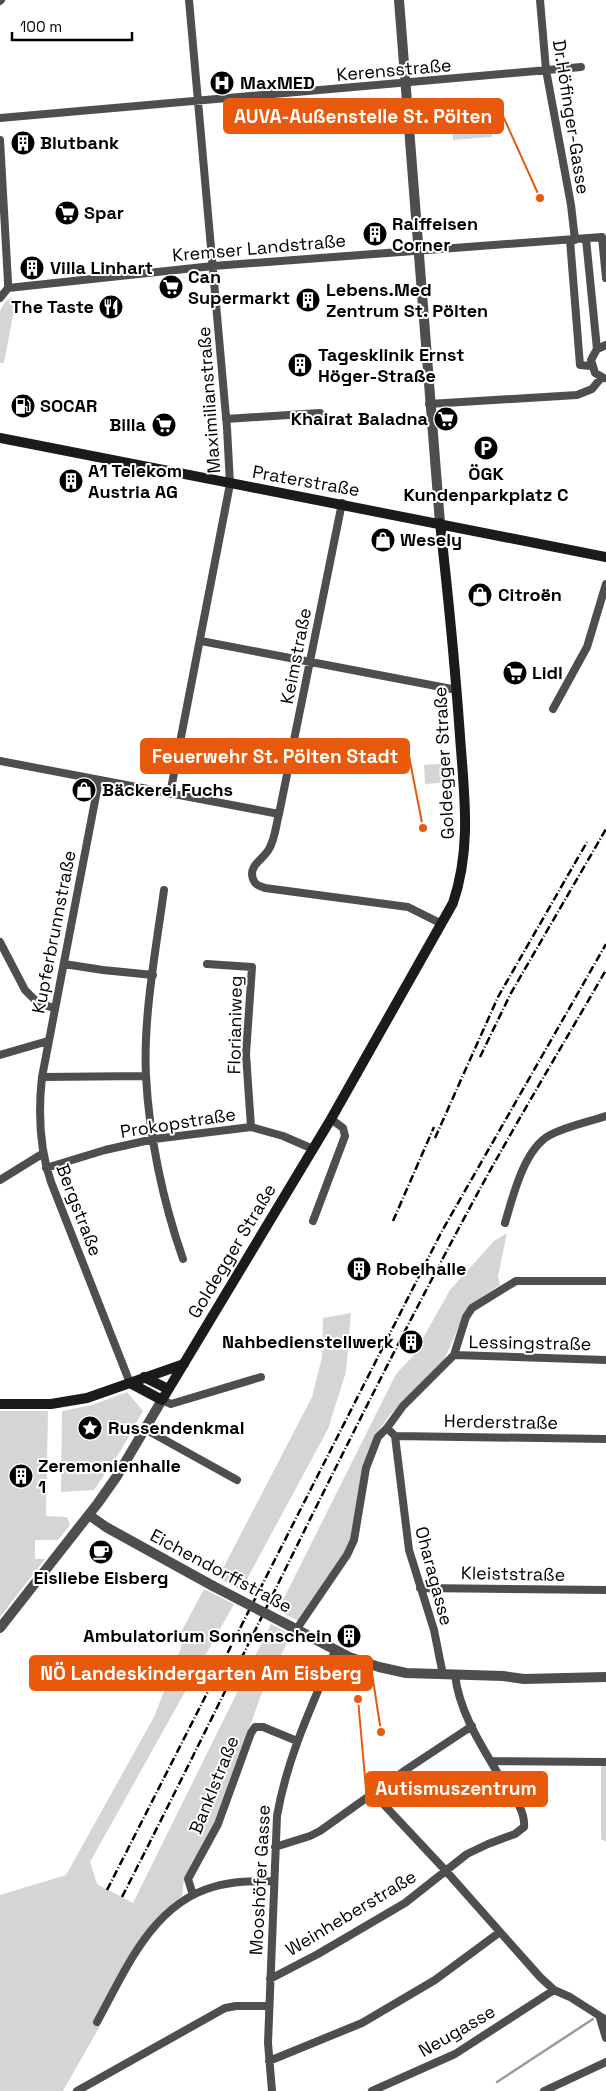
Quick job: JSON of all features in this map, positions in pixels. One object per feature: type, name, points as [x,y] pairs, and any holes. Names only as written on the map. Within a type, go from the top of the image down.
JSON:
[{"type":"main road","name":"Praterstraße","points":[[0,438],[230,484],[342,503],[606,557]]},
{"type":"main road","name":"Goldegger Straße","points":[[162,1400],[331,1118],[442,924],[458,887],[466,843],[465,810],[457,690],[440,523]]},
{"type":"main road","points":[[0,1404],[69,1402],[107,1392],[184,1364]]},
{"type":"main road","points":[[144,1377],[168,1389]]},
{"type":"main road","points":[[130,1383],[162,1400]]},
{"type":"street","name":"Maximilianstraße","points":[[170,794],[230,484],[226,419],[189,0]]},
{"type":"street","points":[[399,0],[429,404],[440,523]]},
{"type":"street","name":"Dr.Höfinger-Gasse","points":[[540,0],[546,70],[565,172],[573,240],[580,365],[591,366]]},
{"type":"street","name":"Kerensstraße","points":[[0,118],[582,68]]},
{"type":"street","points":[[0,140],[8,288],[0,298]]},
{"type":"street","name":"Kremser Landstraße","points":[[8,288],[213,266],[602,237],[606,278]]},
{"type":"street","points":[[586,238],[597,349]]},
{"type":"street","points":[[429,404],[577,395],[592,389],[604,378],[595,373],[591,366],[593,354],[597,349],[606,345]]},
{"type":"street","points":[[226,419],[320,413]]},
{"type":"street","name":"Keimstraße","points":[[342,503],[279,814],[269,849],[252,870],[254,881],[260,887],[408,907],[442,924]]},
{"type":"street","points":[[553,709],[587,647],[606,584]]},
{"type":"street","points":[[200,641],[457,690]]},
{"type":"street","points":[[0,761],[279,814]]},
{"type":"street","name":"Kupferbrunnstraße","points":[[0,1055],[48,1041],[99,780]]},
{"type":"street","points":[[164,890],[153,975],[146,1076],[162,1191],[183,1259]]},
{"type":"street","points":[[0,942],[25,990],[38,1002],[54,1008]]},
{"type":"street","points":[[64,964],[153,975]]},
{"type":"street","name":"Florianiweg","points":[[207,964],[252,968],[246,1054],[251,1127]]},
{"type":"street","name":"Bergstraße","points":[[48,1041],[42,1077],[39,1122],[42,1154],[130,1383]]},
{"type":"street","points":[[42,1077],[146,1076]]},
{"type":"street","points":[[505,1223],[518,1179],[534,1149],[542,1140],[552,1134],[606,1116]]},
{"type":"street","points":[[313,1221],[345,1136],[343,1128],[331,1118]]},
{"type":"street","name":"Prokopstraße","points":[[46,1168],[105,1150],[154,1139],[251,1127],[283,1136],[313,1149]]},
{"type":"street","points":[[0,1180],[42,1154]]},
{"type":"street","points":[[293,1628],[348,1556],[354,1540],[366,1468],[378,1437],[403,1406],[454,1355],[466,1317],[472,1308],[510,1283],[523,1280],[606,1280]]},
{"type":"street","name":"Lessingstraße","points":[[454,1355],[606,1360]]},
{"type":"street","points":[[162,1400],[171,1404],[261,1377]]},
{"type":"street","name":"Goldegger Straße","points":[[0,1628],[89,1516],[117,1476],[162,1400]]},
{"type":"street","points":[[387,1428],[395,1436]]},
{"type":"street","points":[[146,1429],[237,1480]]},
{"type":"street","name":"Herderstraße","points":[[395,1436],[606,1439]]},
{"type":"street","name":"Oharagasse","points":[[395,1436],[405,1531],[420,1588],[434,1630],[443,1675]]},
{"type":"street","name":"Eichendorffstraße","points":[[89,1516],[213,1586],[335,1650],[364,1663],[392,1671],[418,1674],[503,1676],[524,1679],[606,1677]]},
{"type":"street","name":"Kleiststraße","points":[[420,1588],[606,1590]]},
{"type":"street","name":"Mooshöfer Gasse","points":[[272,2091],[269,2061],[269,2006],[273,1881],[281,1791],[297,1741],[335,1650]]},
{"type":"street","points":[[455,1675],[460,1700],[491,1761],[606,1762]]},
{"type":"street","points":[[275,1847],[320,1831],[472,1726]]},
{"type":"street","name":"Banklstraße","points":[[192,1895],[188,1879],[218,1824],[251,1733],[255,1727],[263,1727],[297,1741]]},
{"type":"street","name":"Weinheberstraße","points":[[270,1979],[318,1954],[405,1903],[467,1854],[515,1834],[524,1827],[522,1814],[517,1804],[491,1761]]},
{"type":"street","points":[[373,1793],[554,1990],[586,2006],[603,2019],[606,2038]]},
{"type":"street","points":[[97,2022],[123,1974],[156,1924],[173,1907],[192,1895],[212,1887],[229,1883],[273,1881]]},
{"type":"street","points":[[269,2061],[362,2023],[435,1980],[468,1958],[500,1932]]},
{"type":"street","name":"Neugasse","points":[[372,2091],[455,2054],[554,1990]]},
{"type":"street","points":[[77,2091],[224,2008],[269,2006]]},
{"type":"street","points":[[544,2091],[606,2062]]},
{"type":"shaded area","points":[[490,110],[492,137],[453,140],[451,117],[456,116],[456,113]]},
{"type":"shaded area","points":[[12,297],[13,315],[4,363],[0,363],[0,311],[5,302]]},
{"type":"shaded area","points":[[452,763],[453,782],[425,784],[424,765]]},
{"type":"shaded area","points":[[507,1233],[498,1276],[500,1285],[476,1301],[465,1313],[444,1360],[389,1416],[376,1434],[352,1540],[344,1556],[298,1621],[278,1610],[396,1374],[413,1356],[450,1290],[494,1241]]},
{"type":"shaded area","points":[[351,1313],[346,1372],[328,1429],[241,1590],[218,1578],[312,1397],[322,1357],[323,1318]]},
{"type":"shaded area","points":[[127,1392],[143,1411],[121,1450],[94,1490],[61,1492],[62,1411],[92,1405]]},
{"type":"shaded area","points":[[0,1411],[48,1411],[46,1516],[67,1517],[70,1525],[58,1540],[35,1540],[35,1559],[45,1559],[0,1617]]},
{"type":"shaded area","points":[[204,1589],[234,1604],[90,1862],[97,1884],[133,1903],[271,1624],[291,1635],[261,1695],[216,1822],[184,1879],[182,1896],[153,1922],[120,1970],[93,2021],[100,2026],[63,2091],[0,2091],[0,1895],[66,1875],[154,1717],[184,1640],[179,1636]]},
{"type":"shaded area","points":[[601,1765],[606,1765],[606,1842],[601,1839]]},
{"type":"waterway","points":[[497,2082],[593,2019]]},
{"type":"railway","points":[[480,1057],[511,993],[606,829]]},
{"type":"railway","points":[[435,1138],[498,997],[587,842]]},
{"type":"railway","points":[[107,1890],[442,1231],[606,944]]},
{"type":"railway","points":[[122,1897],[416,1309],[495,1161],[606,970]]},
{"type":"railway","points":[[393,1221],[434,1127]]},
{"type":"place","name":"MaxMED","points":[[222,83]]},
{"type":"place","name":"Blutbank","points":[[23,143]]},
{"type":"place","name":"AUVA-Außenstelle St. Pölten","points":[[540,198]]},
{"type":"place","name":"Spar","points":[[67,213]]},
{"type":"place","name":"Raiffeisen Corner","points":[[375,234]]},
{"type":"place","name":"Villa Linhart","points":[[32,268]]},
{"type":"place","name":"Can Supermarkt","points":[[171,287]]},
{"type":"place","name":"Lebens.Med Zentrum St. Pölten","points":[[308,300]]},
{"type":"place","name":"The Taste","points":[[111,307]]},
{"type":"place","name":"Tagesklinik Ernst Höger-Straße","points":[[300,365]]},
{"type":"place","name":"SOCAR","points":[[23,406]]},
{"type":"place","name":"Khairat Baladna","points":[[446,419]]},
{"type":"place","name":"Billa","points":[[164,425]]},
{"type":"place","name":"ÖGK Kundenparkplatz C","points":[[486,448]]},
{"type":"place","name":"A1 Telekom Austria AG","points":[[71,481]]},
{"type":"place","name":"Wesely","points":[[383,540]]},
{"type":"place","name":"Citroën","points":[[480,595]]},
{"type":"place","name":"Lidl","points":[[515,673]]},
{"type":"place","name":"Bäckerei Fuchs","points":[[84,790]]},
{"type":"place","name":"Feuerwehr St. Pölten Stadt","points":[[423,828]]},
{"type":"place","name":"Robelhalle","points":[[359,1269]]},
{"type":"place","name":"Nahbedienstellwerk","points":[[411,1342]]},
{"type":"place","name":"Russendenkmal","points":[[90,1428]]},
{"type":"place","name":"Zeremonienhalle 1","points":[[21,1476]]},
{"type":"place","name":"Eisliebe Eisberg","points":[[101,1552]]},
{"type":"place","name":"Ambulatorium Sonnenschein","points":[[349,1636]]},
{"type":"place","name":"Autismuszentrum","points":[[358,1699]]},
{"type":"place","name":"NÖ Landeskindergarten Am Eisberg","points":[[381,1732]]}]
